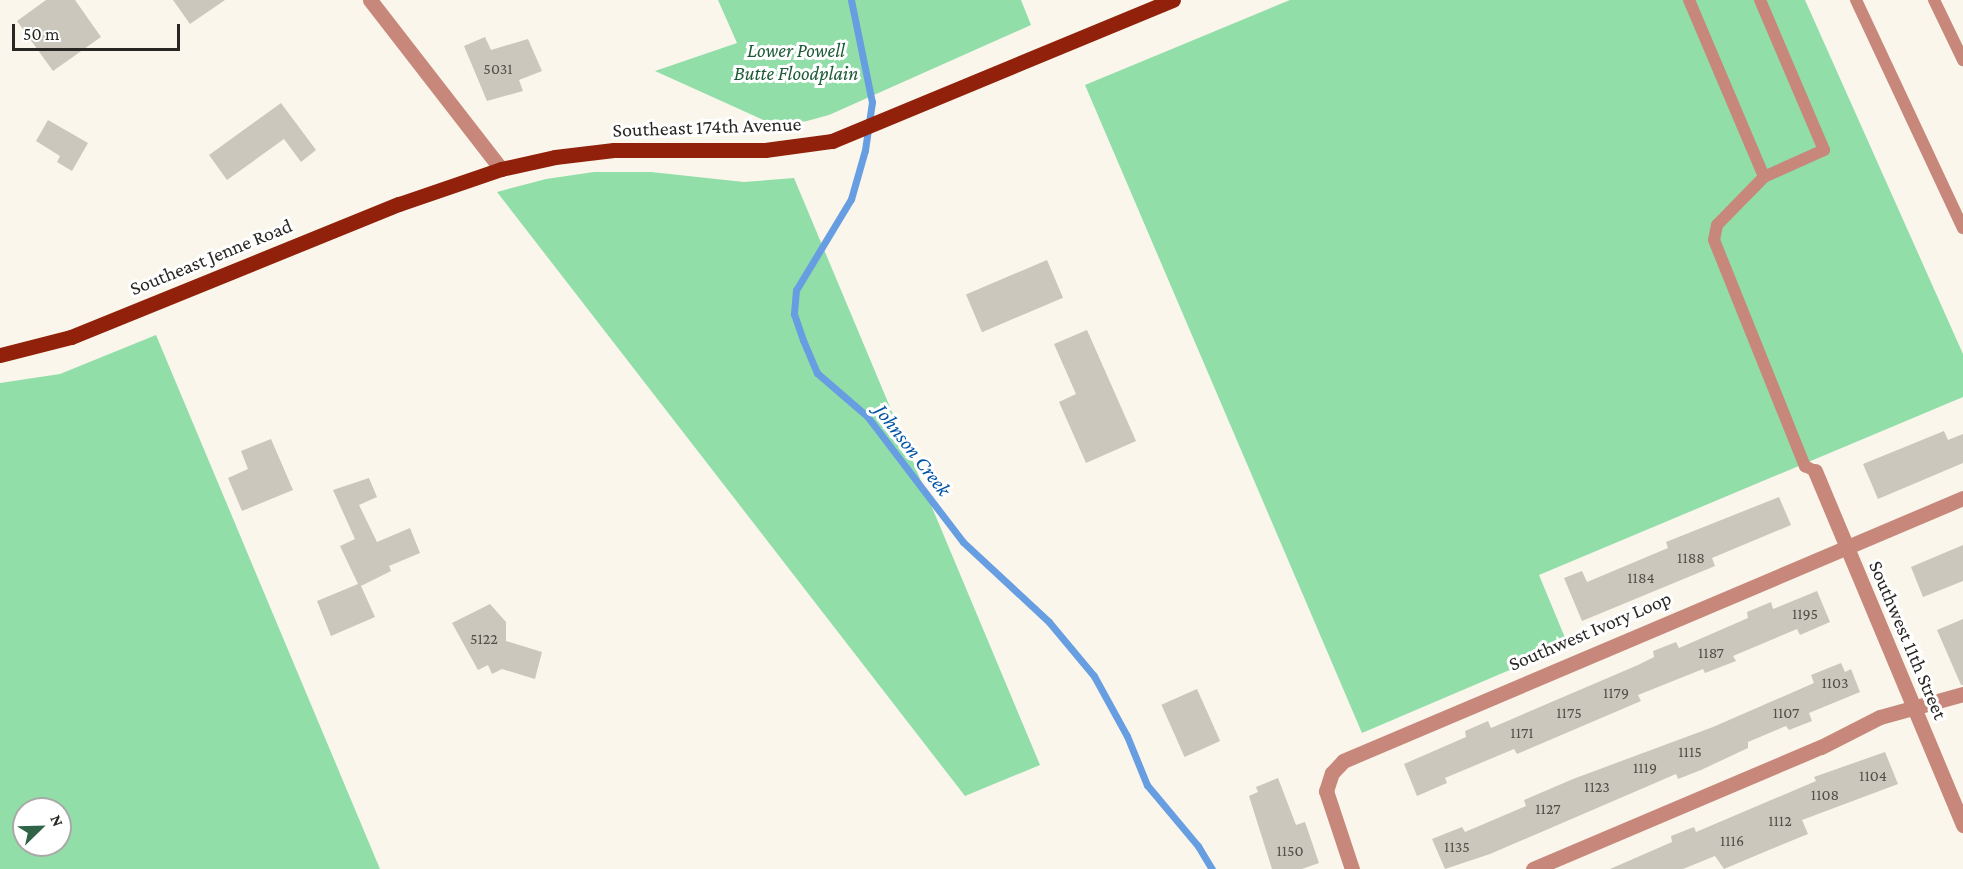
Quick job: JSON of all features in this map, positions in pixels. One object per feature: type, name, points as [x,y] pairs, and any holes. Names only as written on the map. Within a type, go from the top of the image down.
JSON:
[{"type":"main road","name":"Southeast 174th Avenue","points":[[435,190],[501,169],[614,150],[765,150],[832,141],[1173,0]]},
{"type":"main road","name":"Southeast Jenne Road","points":[[0,355],[71,337],[435,190]]},
{"type":"street","points":[[370,0],[501,169]]},
{"type":"street","name":"Southwest 11th Street","points":[[1815,471],[1963,825]]},
{"type":"street","name":"Southwest Ivory Loop","points":[[1352,869],[1326,791],[1332,773],[1343,761],[1963,498]]},
{"type":"street","points":[[1533,869],[1821,747],[1880,717],[1963,694]]},
{"type":"lane","points":[[1689,0],[1764,177]]},
{"type":"lane","points":[[1760,0],[1824,150],[1764,177],[1717,225],[1714,240],[1805,466],[1815,471]]},
{"type":"lane","points":[[1856,0],[1963,228]]},
{"type":"lane","points":[[1934,0],[1963,60]]},
{"type":"green space","name":"Lower Powell Butte Floodplain","points":[[718,0],[1021,0],[1031,25],[829,115],[781,128],[655,71],[737,43]]},
{"type":"green space","points":[[1290,0],[1805,0],[1963,354],[1963,397],[1539,575],[1568,645],[1362,733],[1085,85]]},
{"type":"green space","points":[[594,172],[651,172],[744,182],[794,178],[1040,765],[965,796],[497,192],[546,179]]},
{"type":"green space","points":[[156,335],[380,869],[0,869],[0,383],[60,374]]},
{"type":"building","points":[[46,0],[75,0],[101,37],[53,71],[17,21]]},
{"type":"building","points":[[173,0],[225,0],[190,24]]},
{"type":"building","points":[[485,37],[491,50],[528,39],[542,71],[519,80],[523,91],[487,101],[464,46]]},
{"type":"building","points":[[281,103],[316,150],[301,162],[284,139],[227,180],[209,155]]},
{"type":"building","points":[[48,120],[88,143],[72,171],[57,162],[60,156],[36,141]]},
{"type":"building","points":[[1047,260],[1063,298],[982,332],[966,294]]},
{"type":"building","points":[[1087,330],[1136,441],[1086,463],[1059,402],[1076,394],[1054,344]]},
{"type":"building","points":[[1944,431],[1948,440],[1963,434],[1963,463],[1878,499],[1863,464]]},
{"type":"building","points":[[271,439],[293,490],[242,511],[228,478],[248,469],[241,451]]},
{"type":"building","points":[[369,478],[377,497],[359,505],[377,542],[410,528],[420,553],[389,566],[391,571],[361,586],[375,617],[331,636],[317,601],[358,584],[340,546],[355,539],[333,490]]},
{"type":"building","points":[[1779,497],[1791,525],[1712,558],[1715,566],[1582,621],[1564,578],[1582,571],[1587,582],[1668,548],[1666,542]]},
{"type":"building","points":[[1963,545],[1963,581],[1923,597],[1911,567]]},
{"type":"building","points":[[1817,591],[1830,622],[1800,635],[1797,629],[1733,656],[1736,661],[1705,673],[1703,669],[1638,695],[1641,701],[1517,754],[1514,749],[1445,778],[1447,783],[1417,796],[1404,764],[1466,737],[1465,731],[1488,721],[1491,728],[1638,665],[1654,657],[1653,651],[1676,642],[1679,648],[1748,618],[1747,612],[1771,602],[1773,609]]},
{"type":"building","points":[[490,604],[506,622],[506,641],[542,652],[535,679],[502,669],[492,674],[488,665],[478,670],[452,623]]},
{"type":"building","points":[[1963,619],[1963,685],[1961,685],[1937,630]]},
{"type":"building","points":[[1841,663],[1845,672],[1851,669],[1860,692],[1809,713],[1812,721],[1789,730],[1786,726],[1748,742],[1748,748],[1701,770],[1678,779],[1676,774],[1490,854],[1445,869],[1432,839],[1462,827],[1465,832],[1526,806],[1524,800],[1573,779],[1713,727],[1814,683],[1811,675]]},
{"type":"building","points":[[1197,689],[1220,741],[1185,757],[1161,705]]},
{"type":"building","points":[[1885,752],[1898,784],[1802,820],[1808,834],[1724,869],[1715,856],[1683,869],[1610,869],[1672,842],[1671,836],[1694,827],[1696,832],[1816,781],[1814,777]]},
{"type":"building","points":[[1278,778],[1296,825],[1305,822],[1319,863],[1302,869],[1272,869],[1249,796],[1258,792],[1256,787]]},
{"type":"waterway","name":"Johnson Creek","points":[[851,0],[872,102],[865,150],[851,199],[796,290],[794,314],[803,340],[817,373],[867,416],[963,542],[1049,622],[1094,676],[1127,736],[1147,785],[1198,846],[1212,869]]}]
